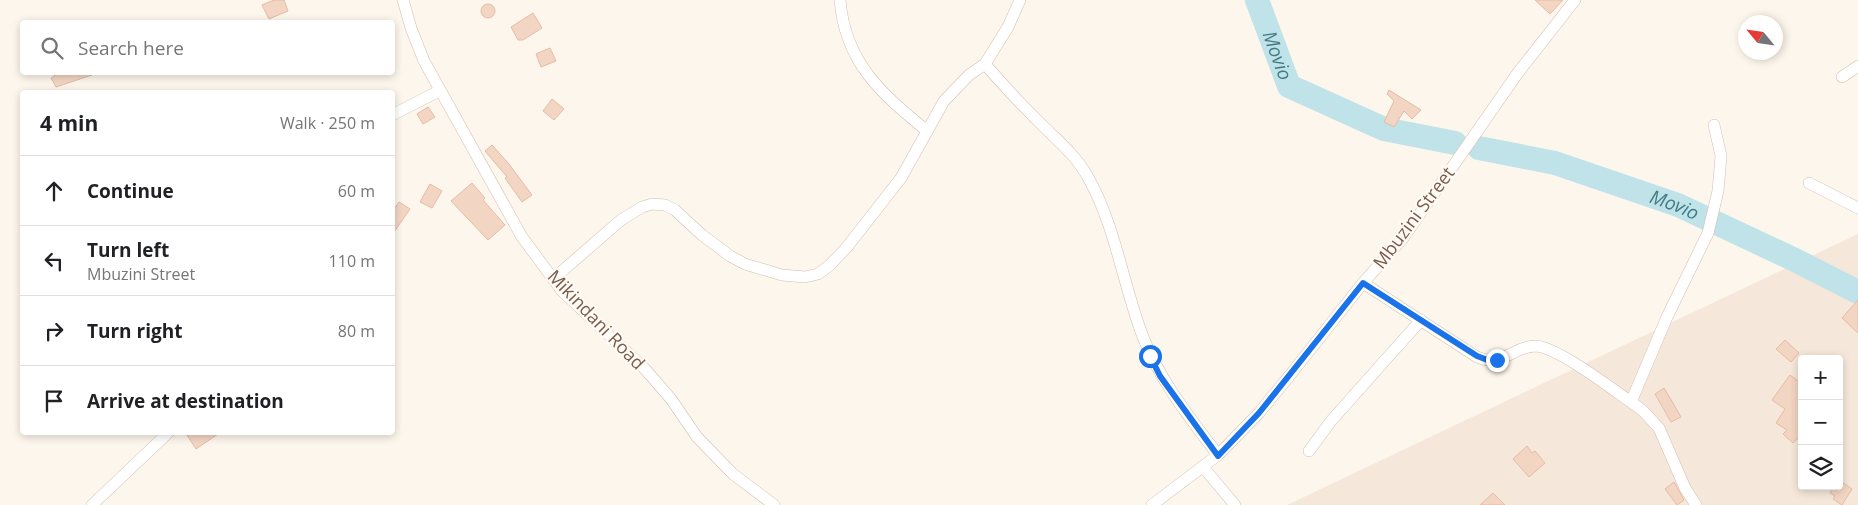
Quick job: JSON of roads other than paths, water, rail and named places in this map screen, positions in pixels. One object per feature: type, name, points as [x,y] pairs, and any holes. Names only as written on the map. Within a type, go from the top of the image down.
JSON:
[{"type":"street","name":"Mikindani Road","points":[[403,0],[411,28],[424,61],[439,91],[522,237],[562,290],[645,369],[671,399],[697,436],[733,474],[774,505]]},
{"type":"street","points":[[840,0],[843,23],[850,46],[868,75],[889,100],[926,132]]},
{"type":"street","points":[[553,279],[621,220],[642,207],[652,204],[665,205],[675,210],[702,235],[730,256],[745,264],[782,274],[805,277],[818,274],[841,253],[883,202],[900,178],[944,101],[970,75],[985,64],[1008,27],[1020,0]]},
{"type":"street","name":"Mbuzini Street","points":[[1152,505],[1218,456],[1265,405],[1363,283],[1403,238],[1517,74],[1575,0]]},
{"type":"street","points":[[985,64],[1082,166],[1113,238],[1139,326],[1150,356],[1160,376],[1218,456]]},
{"type":"street","points":[[1842,77],[1858,66]]},
{"type":"street","points":[[395,113],[439,91]]},
{"type":"street","points":[[1631,402],[1667,317],[1708,233],[1718,191],[1721,156],[1714,125]]},
{"type":"street","points":[[1809,184],[1858,208]]},
{"type":"street","points":[[1363,283],[1485,360],[1497,360],[1534,346],[1548,349],[1631,402],[1642,410],[1659,428],[1686,488],[1696,505]]},
{"type":"street","points":[[1309,451],[1343,408],[1421,320]]},
{"type":"street","points":[[92,505],[166,435]]},
{"type":"street","points":[[1203,467],[1235,505]]},
{"type":"waterway","name":"Movio","points":[[1257,0],[1289,86],[1384,129],[1455,143]]},
{"type":"waterway","name":"Movio","points":[[1479,148],[1555,163],[1678,205],[1858,292]]}]
